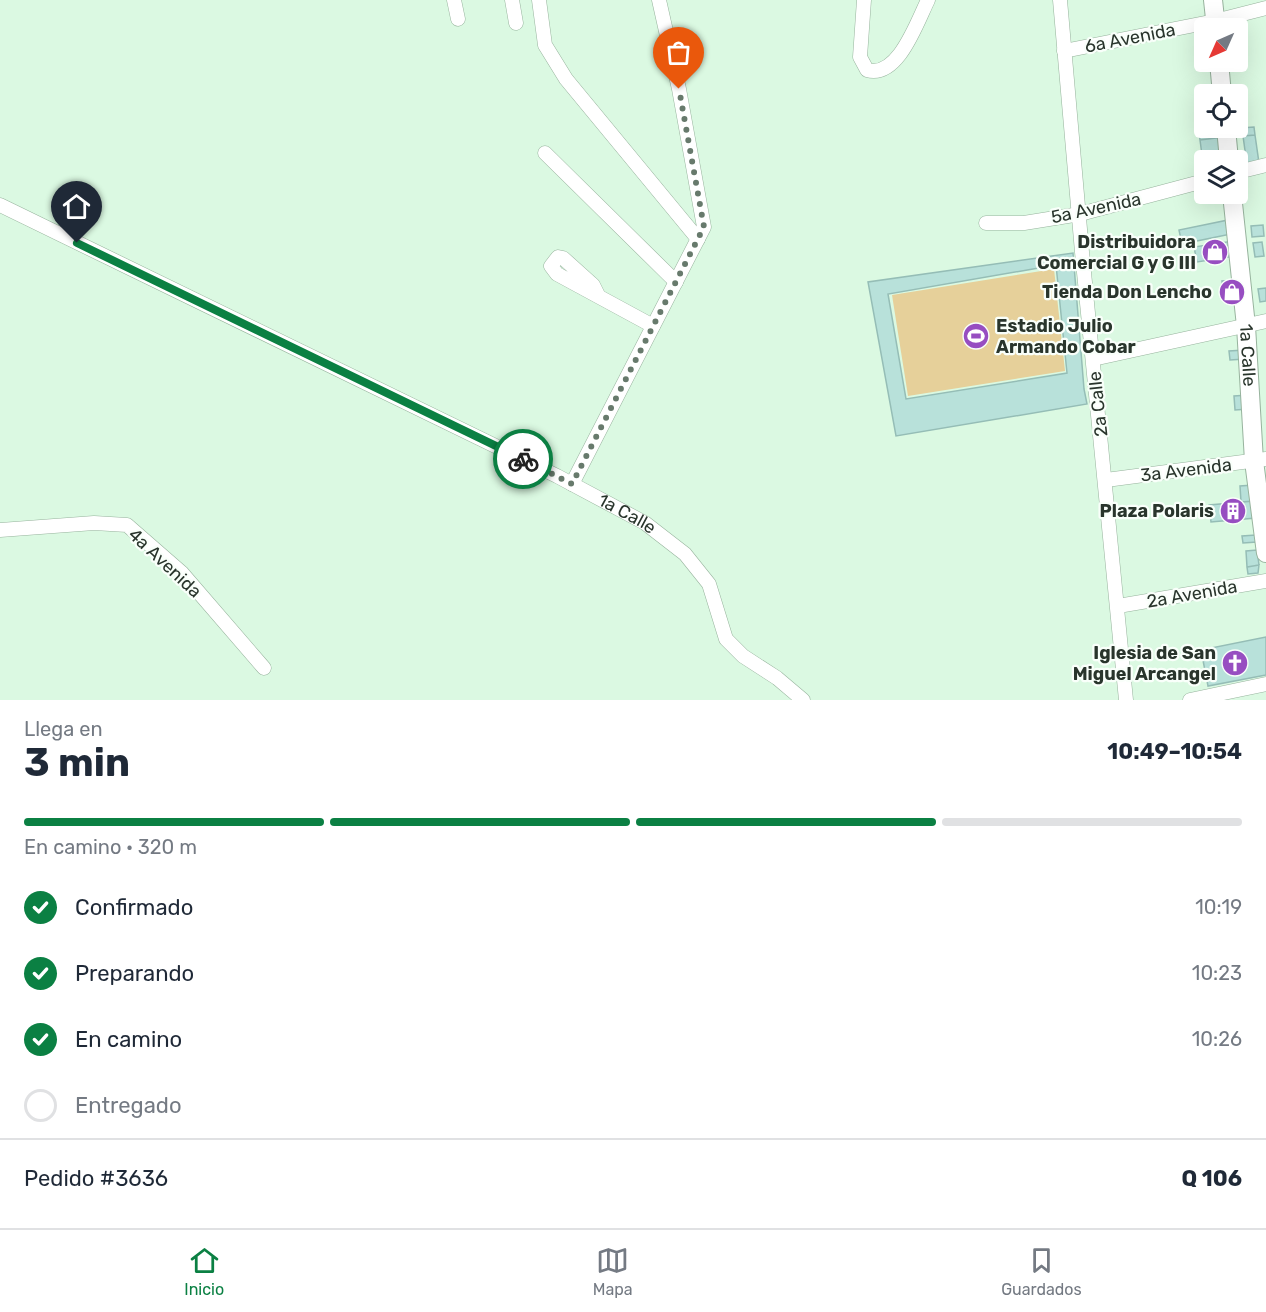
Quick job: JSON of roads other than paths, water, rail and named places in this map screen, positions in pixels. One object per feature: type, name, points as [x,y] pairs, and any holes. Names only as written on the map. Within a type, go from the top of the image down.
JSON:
[{"type":"main road","points":[[1213,0],[1215,18]]},
{"type":"main road","name":"1a Calle","points":[[1233,204],[1260,460],[1266,553]]},
{"type":"street","points":[[454,0],[458,19]]},
{"type":"street","points":[[512,0],[516,22]]},
{"type":"street","points":[[539,0],[545,45],[566,79],[698,239]]},
{"type":"street","points":[[572,484],[704,227],[679,89],[659,0]]},
{"type":"street","points":[[864,0],[860,57],[867,70],[874,72],[887,68],[900,53],[927,0]]},
{"type":"street","name":"2a Calle","points":[[1060,0],[1126,700]]},
{"type":"street","name":"6a Avenida","points":[[1237,18],[1266,8]]},
{"type":"street","name":"6a Avenida","points":[[1064,51],[1194,29]]},
{"type":"street","points":[[545,153],[676,282]]},
{"type":"street","points":[[1248,170],[1266,165]]},
{"type":"street","name":"5a Avenida","points":[[986,223],[1024,223],[1080,214],[1194,184]]},
{"type":"street","name":"1a Calle","points":[[0,205],[572,484],[645,523],[685,554],[709,584],[726,639],[743,656],[777,678],[803,700]]},
{"type":"street","points":[[598,295],[653,326]]},
{"type":"street","points":[[1093,359],[1266,321]]},
{"type":"street","name":"3a Avenida","points":[[1106,480],[1260,460]]},
{"type":"street","name":"4a Avenida","points":[[0,530],[94,523],[127,525],[182,573],[264,668]]},
{"type":"street","name":"2a Avenida","points":[[1118,606],[1266,581]]},
{"type":"street","points":[[1190,700],[1266,684]]},
{"type":"place","name":"Distribuidora Comercial G y G III","points":[[1215,252]]},
{"type":"place","name":"Tienda Don Lencho","points":[[1232,292]]},
{"type":"place","name":"Estadio Julio Armando Cobar","points":[[976,336]]},
{"type":"place","name":"Plaza Polaris","points":[[1233,511]]},
{"type":"place","name":"Iglesia de San Miguel Arcangel","points":[[1235,663]]}]
